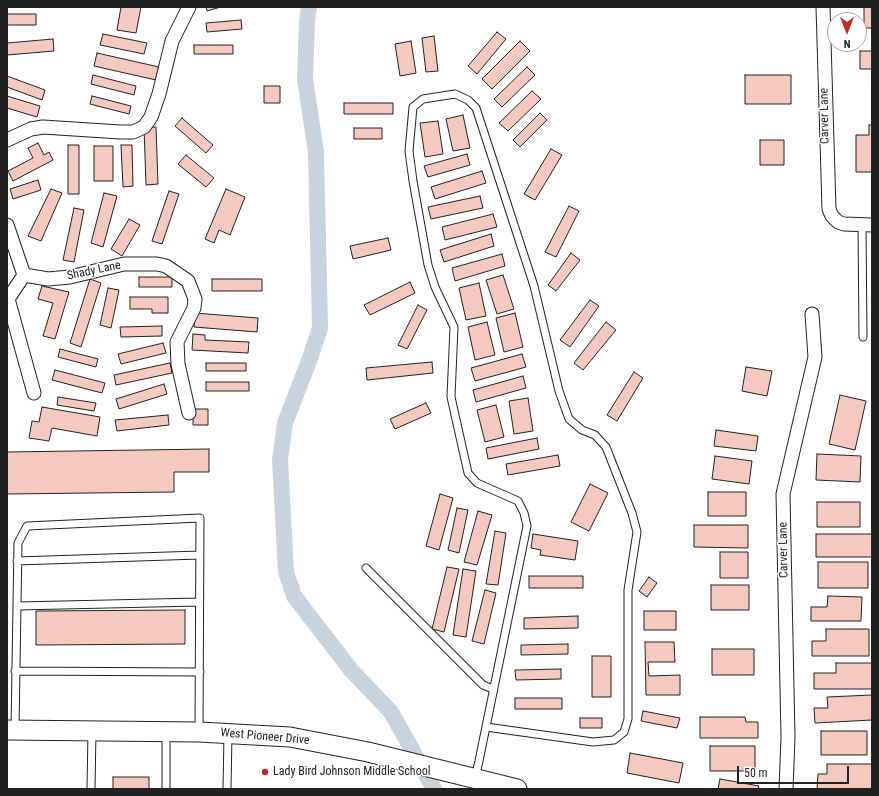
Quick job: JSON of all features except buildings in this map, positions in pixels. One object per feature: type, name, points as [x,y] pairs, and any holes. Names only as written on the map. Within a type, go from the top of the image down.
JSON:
[{"type":"main road","name":"West Pioneer Drive","points":[[11,730],[166,731],[290,737],[368,752],[517,789]]},
{"type":"street","points":[[7,140],[31,129],[43,127],[120,132],[133,132],[144,127],[151,118],[159,94],[172,41],[189,7]]},
{"type":"street","name":"Carver Lane","points":[[823,7],[827,196],[832,216],[838,222],[867,225]]},
{"type":"street","points":[[7,225],[24,275],[7,299],[34,393]]},
{"type":"street","name":"Shady Lane","points":[[24,275],[48,279],[63,278],[124,264],[157,264],[166,266],[188,281],[195,299],[194,308],[177,342],[178,364],[189,413]]},
{"type":"street","name":"Carver Lane","points":[[786,789],[788,737],[782,494],[815,357],[812,314]]},
{"type":"lane","points":[[475,778],[527,526],[524,513],[518,501],[477,483],[468,473],[451,397],[454,327],[435,287],[428,265],[409,151],[413,108],[423,99],[455,94],[468,100],[476,108],[534,286],[559,391],[569,419],[582,430],[596,434],[606,447],[632,513],[637,532],[628,590],[628,719],[624,732],[614,740],[593,742],[486,727]]},
{"type":"lane","points":[[863,337],[867,225]]},
{"type":"lane","points":[[11,730],[15,671],[18,543],[27,526],[200,518],[199,732]]},
{"type":"lane","points":[[17,561],[199,555]]},
{"type":"lane","points":[[366,568],[483,686],[493,689]]},
{"type":"lane","points":[[17,606],[199,602]]},
{"type":"lane","points":[[15,671],[200,672]]},
{"type":"lane","points":[[91,789],[92,730]]},
{"type":"lane","points":[[166,731],[166,789]]},
{"type":"lane","points":[[227,789],[228,733]]},
{"type":"waterway","points":[[309,7],[307,21],[305,79],[316,152],[320,328],[285,423],[280,460],[286,572],[294,596],[351,670],[391,712],[434,789]]},
{"type":"place","name":"Lady Bird Johnson Middle School","points":[[265,772]]}]
